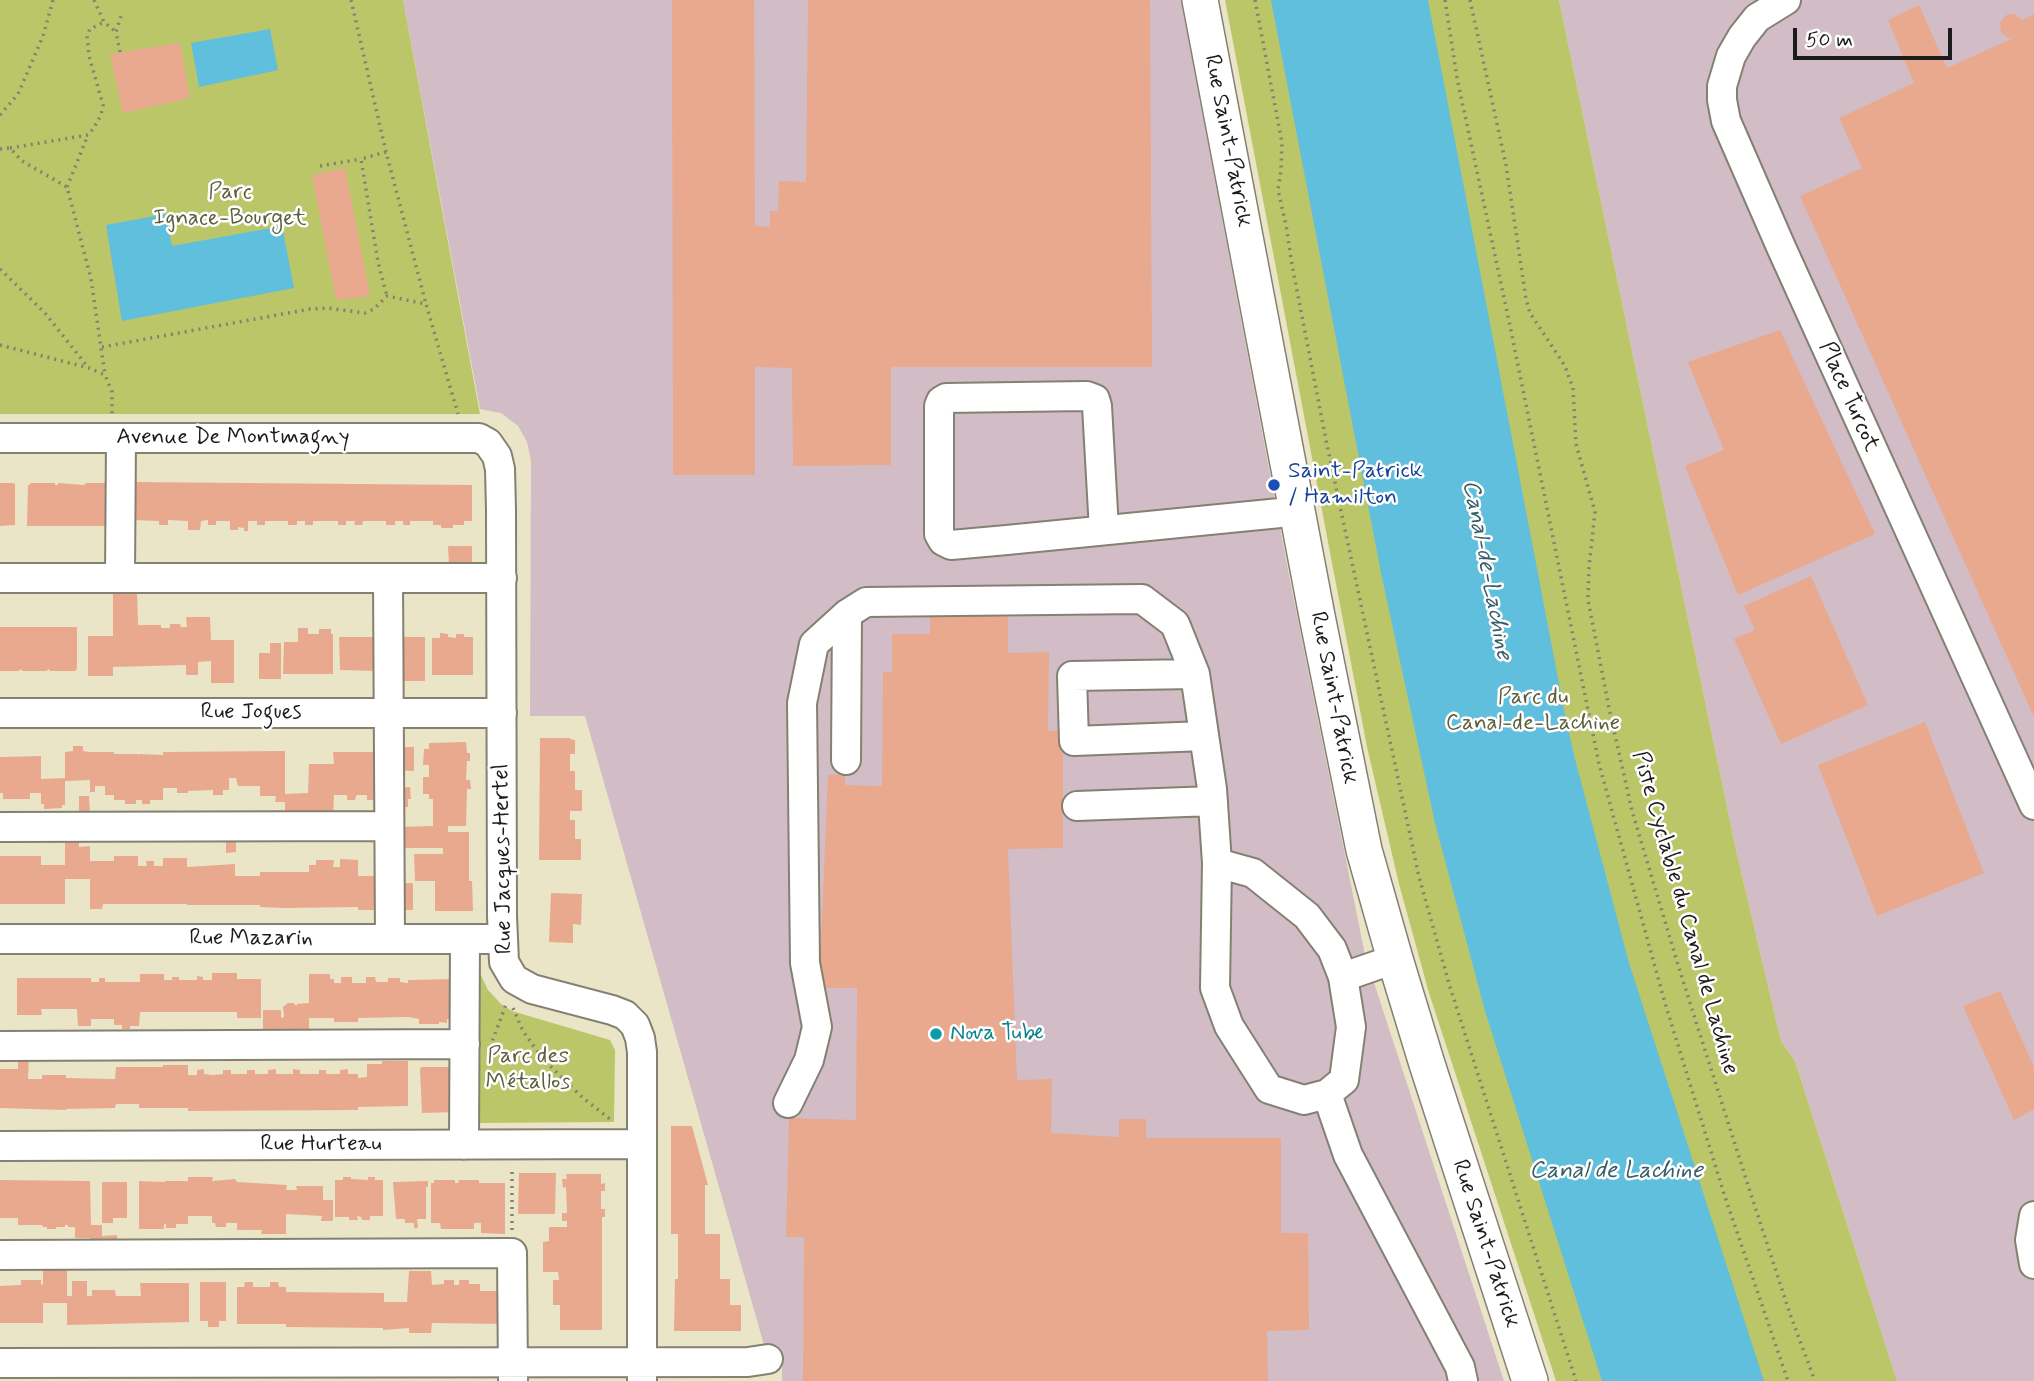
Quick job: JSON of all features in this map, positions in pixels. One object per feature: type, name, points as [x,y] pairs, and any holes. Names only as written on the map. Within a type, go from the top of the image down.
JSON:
[{"type":"main road","name":"Rue Saint-Patrick","points":[[1200,0],[1358,821],[1395,959],[1530,1381]]},
{"type":"street","name":"Place Turcot","points":[[1786,0],[1757,18],[1731,56],[1722,86],[1726,121],[2034,805]]},
{"type":"street","points":[[1104,530],[1095,399],[1087,396],[946,398],[941,401],[939,534],[943,541],[951,545],[1280,513],[1296,507]]},
{"type":"street","points":[[116,427],[120,578]]},
{"type":"street","name":"Avenue De Montmagny","points":[[0,438],[116,427],[463,427]]},
{"type":"street","name":"Rue Jacques-Hertel","points":[[463,427],[488,443],[497,456],[500,483],[504,962],[514,979],[532,989],[625,1015],[635,1025],[640,1038],[642,1371]]},
{"type":"street","points":[[0,578],[502,578]]},
{"type":"street","points":[[388,578],[390,939]]},
{"type":"street","points":[[788,1103],[809,1060],[817,1027],[805,962],[802,703],[814,643],[847,614],[866,602],[1142,599],[1175,624],[1195,674],[1213,801],[1217,863],[1215,988],[1229,1026],[1269,1089],[1304,1100],[1327,1094],[1344,1080],[1351,1027],[1343,977],[1332,949],[1307,916],[1253,873],[1217,863]]},
{"type":"street","points":[[846,760],[847,614]]},
{"type":"street","points":[[1195,674],[1072,676],[1074,741],[1204,736]]},
{"type":"street","name":"Rue Jogues","points":[[0,713],[502,713]]},
{"type":"street","points":[[1077,806],[1213,801]]},
{"type":"street","points":[[0,827],[389,826]]},
{"type":"street","name":"Rue Mazarin","points":[[0,939],[503,939]]},
{"type":"street","points":[[464,1144],[465,939]]},
{"type":"street","points":[[1343,977],[1395,959]]},
{"type":"street","points":[[0,1046],[465,1044]]},
{"type":"street","points":[[1327,1094],[1348,1155],[1460,1367],[1463,1381]]},
{"type":"street","name":"Rue Hurteau","points":[[0,1146],[642,1144]]},
{"type":"street","points":[[2034,1216],[2030,1240],[2034,1264]]},
{"type":"street","points":[[0,1255],[512,1253],[513,1371]]},
{"type":"street","points":[[0,1363],[513,1371],[642,1371],[748,1362],[768,1367]]},
{"type":"path","points":[[0,116],[18,94],[30,69],[53,0]]},
{"type":"path","points":[[94,0],[104,22],[116,32]]},
{"type":"path","points":[[351,0],[439,361],[463,427]]},
{"type":"path","points":[[1255,0],[1282,143],[1278,190],[1292,265],[1326,445],[1419,877],[1450,988],[1576,1381]]},
{"type":"path","points":[[1445,0],[1457,78],[1599,764],[1665,1003],[1725,1197],[1788,1381]]},
{"type":"path","name":"Piste Cyclable du Canal de Lachine","points":[[1470,0],[1506,164],[1526,299],[1531,313],[1565,366],[1573,388],[1576,444],[1595,513],[1588,600],[1632,811],[1747,1182],[1815,1381]]},
{"type":"path","points":[[120,52],[116,32],[121,16]]},
{"type":"path","points":[[104,22],[90,29],[87,36],[89,56],[103,105],[101,115],[88,135],[67,187],[91,279],[105,375],[112,392],[116,427]]},
{"type":"path","points":[[0,149],[88,135]]},
{"type":"path","points":[[9,148],[22,161],[67,187]]},
{"type":"path","points":[[320,166],[386,152]]},
{"type":"path","points":[[360,159],[378,262],[387,296]]},
{"type":"path","points":[[0,269],[44,313],[89,368]]},
{"type":"path","points":[[387,296],[426,304]]},
{"type":"path","points":[[102,347],[310,309],[327,307],[365,313],[374,309],[387,296]]},
{"type":"path","points":[[0,345],[89,368],[105,375]]},
{"type":"path","points":[[512,1006],[523,1031],[542,1058],[583,1098],[616,1124]]},
{"type":"path","points":[[512,1164],[512,1253]]},
{"type":"shaded area","points":[[403,0],[1181,0],[1289,575],[1365,955],[1504,1381],[782,1381],[782,1359],[768,1359],[585,716],[530,716],[531,460],[527,442],[518,426],[501,413],[480,409]]},
{"type":"shaded area","points":[[1559,0],[2034,0],[2034,1381],[1897,1381],[1795,1061],[1781,1041],[1736,850]]},
{"type":"green space","name":"Parc Ignace-Bourget","points":[[0,0],[403,0],[480,414],[0,414]]},
{"type":"green space","name":"Parc du Canal-de-Lachine","points":[[1225,0],[1559,0],[1736,850],[1781,1041],[1795,1061],[1897,1381],[1556,1381],[1429,993],[1399,884],[1367,747]]},
{"type":"green space","name":"Parc des Métallos","points":[[477,967],[488,990],[512,1011],[610,1040],[615,1050],[614,1122],[475,1123]]},
{"type":"water","name":"Canal de Lachine","points":[[1271,0],[1428,0],[1575,759],[1629,963],[1764,1381],[1602,1381],[1485,1011],[1435,823],[1381,573]]},
{"type":"water","points":[[270,29],[278,70],[199,87],[191,43]]},
{"type":"water","points":[[166,214],[172,246],[282,226],[294,288],[122,321],[106,225]]},
{"type":"building","points":[[672,0],[754,0],[755,226],[770,227],[770,211],[778,211],[779,181],[806,182],[808,0],[1150,0],[1152,367],[891,367],[891,465],[793,466],[792,368],[755,367],[755,475],[673,475]]},
{"type":"building","points":[[1919,5],[1947,68],[2013,38],[2001,32],[2000,23],[2005,16],[2014,14],[2022,20],[2034,14],[2034,717],[1800,196],[1862,168],[1839,118],[1914,83],[1888,20]]},
{"type":"building","points":[[180,43],[190,98],[123,113],[110,54]]},
{"type":"building","points":[[345,168],[370,296],[336,300],[312,175]]},
{"type":"building","points":[[1780,330],[1875,534],[1738,595],[1685,466],[1724,450],[1688,362]]},
{"type":"building","points":[[132,482],[472,485],[472,521],[464,521],[464,525],[453,525],[453,528],[441,528],[441,525],[433,525],[433,521],[410,521],[410,525],[403,525],[403,521],[395,521],[395,525],[386,525],[386,521],[363,521],[362,525],[354,525],[355,521],[346,521],[346,525],[338,525],[338,521],[313,521],[313,525],[305,525],[305,521],[297,521],[297,525],[288,525],[288,521],[265,521],[265,525],[257,525],[257,521],[248,521],[248,531],[244,531],[244,528],[238,527],[238,530],[230,530],[230,521],[216,521],[216,525],[208,525],[208,520],[201,521],[200,530],[188,530],[188,521],[168,520],[168,525],[159,525],[159,521],[132,520]]},
{"type":"building","points":[[0,483],[15,484],[15,525],[0,526]]},
{"type":"building","points":[[30,483],[111,483],[113,526],[27,526]]},
{"type":"building","points":[[448,546],[472,546],[472,565],[449,565]]},
{"type":"building","points":[[1811,576],[1868,705],[1781,744],[1734,639],[1755,630],[1744,606]]},
{"type":"building","points":[[113,592],[137,592],[138,625],[161,625],[161,628],[170,628],[170,624],[180,624],[181,627],[187,627],[186,617],[210,617],[211,640],[234,640],[234,683],[211,683],[211,661],[198,662],[198,675],[186,675],[186,665],[113,667],[113,676],[88,676],[88,636],[113,636]]},
{"type":"building","name":"Nova Tube","points":[[930,614],[1008,614],[1008,653],[1049,652],[1048,731],[1063,730],[1063,848],[1008,849],[1017,1080],[1052,1079],[1051,1133],[1119,1137],[1119,1119],[1146,1119],[1146,1138],[1281,1138],[1281,1233],[1308,1233],[1309,1330],[1267,1331],[1268,1381],[803,1381],[804,1237],[786,1237],[789,1118],[856,1120],[857,988],[819,988],[828,775],[845,774],[845,785],[882,786],[883,672],[892,672],[892,634],[930,634]]},
{"type":"building","points":[[0,627],[77,627],[77,669],[0,671]]},
{"type":"building","points":[[298,628],[308,628],[308,634],[319,634],[319,629],[331,629],[333,674],[283,674],[284,642],[298,642]]},
{"type":"building","points":[[440,633],[456,638],[456,634],[473,637],[473,675],[432,675],[432,638],[440,638]]},
{"type":"building","points":[[339,637],[378,637],[377,671],[340,670]]},
{"type":"building","points":[[395,637],[425,637],[425,681],[394,681]]},
{"type":"building","points":[[270,643],[281,643],[281,679],[259,679],[259,653],[270,653]]},
{"type":"building","points":[[1925,722],[1984,873],[1877,916],[1818,765]]},
{"type":"building","points":[[540,738],[575,740],[575,754],[570,754],[570,771],[575,771],[575,790],[582,790],[582,811],[570,811],[570,820],[575,820],[575,839],[581,839],[581,860],[539,860]]},
{"type":"building","points":[[466,742],[470,761],[467,761],[466,780],[470,780],[471,789],[467,789],[466,826],[448,826],[448,832],[469,832],[469,881],[472,881],[473,911],[435,911],[435,881],[415,881],[414,854],[443,854],[443,848],[399,848],[399,827],[433,826],[433,799],[429,799],[429,794],[423,794],[423,777],[429,777],[429,765],[423,765],[424,749],[429,749],[429,743]]},
{"type":"building","points":[[73,746],[83,746],[83,751],[139,756],[163,755],[163,752],[285,751],[285,794],[308,793],[309,764],[334,764],[333,752],[381,752],[382,800],[367,800],[367,795],[357,795],[355,800],[347,800],[347,795],[334,795],[333,819],[285,820],[285,802],[275,802],[276,796],[260,796],[260,786],[238,786],[236,778],[229,778],[229,790],[223,790],[223,795],[213,795],[213,790],[177,793],[177,788],[163,788],[163,800],[150,800],[150,804],[142,804],[142,800],[136,800],[136,804],[125,804],[125,800],[114,800],[114,795],[105,795],[105,786],[95,786],[95,792],[90,792],[90,780],[65,781],[65,805],[62,805],[62,808],[44,809],[41,793],[30,793],[30,799],[3,799],[3,793],[0,793],[0,757],[41,756],[41,779],[65,778],[65,752],[73,751]]},
{"type":"building","points":[[396,747],[414,747],[414,771],[396,770]]},
{"type":"building","points":[[410,787],[411,799],[408,799],[408,807],[398,807],[397,788]]},
{"type":"building","points":[[79,796],[89,796],[90,815],[79,815]]},
{"type":"building","points":[[65,832],[79,832],[79,847],[90,846],[90,861],[114,861],[114,856],[138,856],[138,866],[147,866],[146,861],[154,861],[154,866],[163,866],[163,858],[187,858],[187,867],[235,864],[235,876],[260,876],[260,872],[309,872],[309,865],[316,865],[316,860],[334,860],[333,867],[340,867],[340,859],[358,860],[358,876],[383,876],[383,910],[358,910],[358,907],[285,908],[187,904],[103,904],[102,909],[90,909],[90,879],[65,879],[65,904],[0,904],[0,856],[41,856],[41,865],[65,865]]},
{"type":"building","points":[[226,833],[236,833],[236,852],[226,853]]},
{"type":"building","points":[[398,883],[413,883],[413,910],[398,910]]},
{"type":"building","points":[[551,893],[582,894],[581,925],[573,924],[573,943],[549,942]]},
{"type":"building","points":[[212,973],[237,973],[237,979],[261,979],[261,1018],[237,1018],[237,1012],[140,1012],[139,1026],[122,1029],[122,1025],[114,1025],[114,1019],[91,1019],[91,1026],[78,1026],[77,1009],[41,1009],[42,1015],[17,1015],[17,978],[91,978],[91,982],[99,982],[99,978],[105,978],[105,982],[140,982],[140,974],[164,974],[164,980],[179,977],[179,980],[197,980],[197,976],[203,977],[203,980],[212,980]]},
{"type":"building","points":[[309,974],[330,974],[334,983],[341,983],[341,977],[352,977],[352,983],[366,983],[366,977],[375,977],[376,982],[400,978],[400,982],[408,983],[408,980],[456,979],[456,1019],[447,1019],[447,1023],[419,1024],[419,1019],[408,1017],[358,1018],[358,1022],[309,1018],[309,1037],[263,1040],[263,1010],[281,1010],[281,1018],[284,1017],[283,1007],[288,1003],[297,1006],[309,1003]]},
{"type":"building","points":[[2000,991],[2034,1067],[2034,1109],[2014,1120],[1963,1006]]},
{"type":"building","points":[[18,1053],[29,1053],[28,1079],[42,1079],[42,1075],[66,1075],[66,1078],[115,1079],[116,1067],[163,1065],[188,1065],[188,1075],[197,1075],[197,1070],[204,1069],[204,1074],[213,1075],[223,1074],[223,1070],[231,1070],[231,1074],[247,1074],[247,1070],[255,1070],[255,1074],[268,1074],[268,1070],[276,1069],[276,1074],[293,1074],[293,1069],[300,1070],[300,1074],[319,1074],[319,1070],[326,1070],[326,1074],[340,1074],[340,1070],[348,1069],[348,1074],[358,1074],[358,1078],[367,1077],[367,1064],[408,1061],[408,1106],[358,1107],[358,1110],[188,1111],[188,1108],[139,1108],[139,1104],[66,1110],[0,1108],[0,1069],[18,1069]]},
{"type":"building","points":[[421,1067],[455,1067],[456,1112],[422,1113]]},
{"type":"building","points":[[671,1126],[692,1126],[708,1185],[705,1185],[705,1234],[720,1234],[720,1279],[730,1279],[730,1305],[741,1305],[741,1331],[674,1331],[678,1234],[671,1234]]},
{"type":"building","points":[[519,1173],[556,1173],[555,1214],[518,1214]]},
{"type":"building","points":[[566,1174],[601,1174],[601,1184],[605,1183],[605,1191],[601,1191],[601,1209],[605,1209],[605,1217],[602,1217],[602,1330],[560,1330],[560,1305],[553,1305],[553,1280],[559,1280],[558,1272],[543,1272],[543,1242],[549,1241],[549,1227],[567,1227],[567,1221],[562,1221],[562,1213],[567,1213],[566,1187],[563,1188],[562,1179],[567,1179]]},
{"type":"building","points":[[188,1177],[287,1185],[286,1190],[297,1190],[296,1186],[323,1186],[323,1200],[333,1200],[333,1221],[321,1221],[322,1216],[286,1214],[286,1234],[237,1230],[237,1223],[216,1227],[215,1223],[212,1223],[212,1216],[188,1216],[188,1224],[176,1224],[176,1228],[166,1228],[164,1224],[164,1229],[139,1229],[139,1181],[188,1182]]},
{"type":"building","points":[[343,1177],[368,1180],[368,1177],[375,1177],[375,1180],[383,1180],[383,1216],[370,1216],[370,1220],[362,1220],[357,1216],[358,1220],[335,1217],[335,1180],[343,1180]]},
{"type":"building","points":[[0,1180],[90,1181],[91,1225],[102,1225],[102,1236],[117,1235],[117,1247],[91,1247],[90,1238],[75,1238],[75,1227],[68,1225],[47,1229],[42,1225],[18,1225],[18,1218],[0,1218]]},
{"type":"building","points":[[434,1180],[455,1180],[455,1183],[459,1180],[479,1180],[479,1183],[505,1183],[505,1234],[481,1233],[481,1223],[474,1223],[474,1229],[441,1229],[440,1223],[431,1223],[431,1183],[434,1183]]},
{"type":"building","points":[[428,1181],[426,1219],[417,1219],[418,1228],[414,1228],[414,1223],[396,1219],[393,1182]]},
{"type":"building","points":[[102,1182],[127,1182],[127,1218],[113,1218],[113,1223],[102,1223]]},
{"type":"building","points":[[51,1267],[67,1270],[67,1296],[72,1296],[72,1281],[87,1281],[87,1296],[92,1296],[92,1290],[115,1290],[116,1296],[141,1296],[140,1283],[189,1283],[189,1322],[67,1325],[67,1303],[43,1303],[43,1323],[0,1323],[0,1286],[21,1285],[21,1280],[41,1280],[41,1285],[43,1270],[51,1270]]},
{"type":"building","points":[[409,1271],[431,1271],[432,1285],[444,1284],[444,1280],[454,1280],[454,1285],[459,1285],[459,1280],[469,1280],[469,1284],[480,1284],[480,1291],[505,1291],[505,1324],[432,1323],[431,1333],[409,1333],[409,1328],[383,1330],[237,1324],[237,1287],[244,1287],[245,1282],[253,1282],[253,1287],[270,1287],[270,1282],[278,1282],[279,1287],[286,1287],[286,1292],[384,1293],[384,1302],[407,1302]]},
{"type":"building","points":[[200,1282],[226,1282],[226,1321],[219,1321],[219,1327],[208,1327],[208,1321],[200,1321]]},
{"type":"place","name":"Saint-Patrick / Hamilton","points":[[1274,485]]},
{"type":"place","name":"Nova Tube","points":[[936,1034]]},
{"type":"water label","name":"Canal-de-Lachine","points":[[1486,570]]}]
